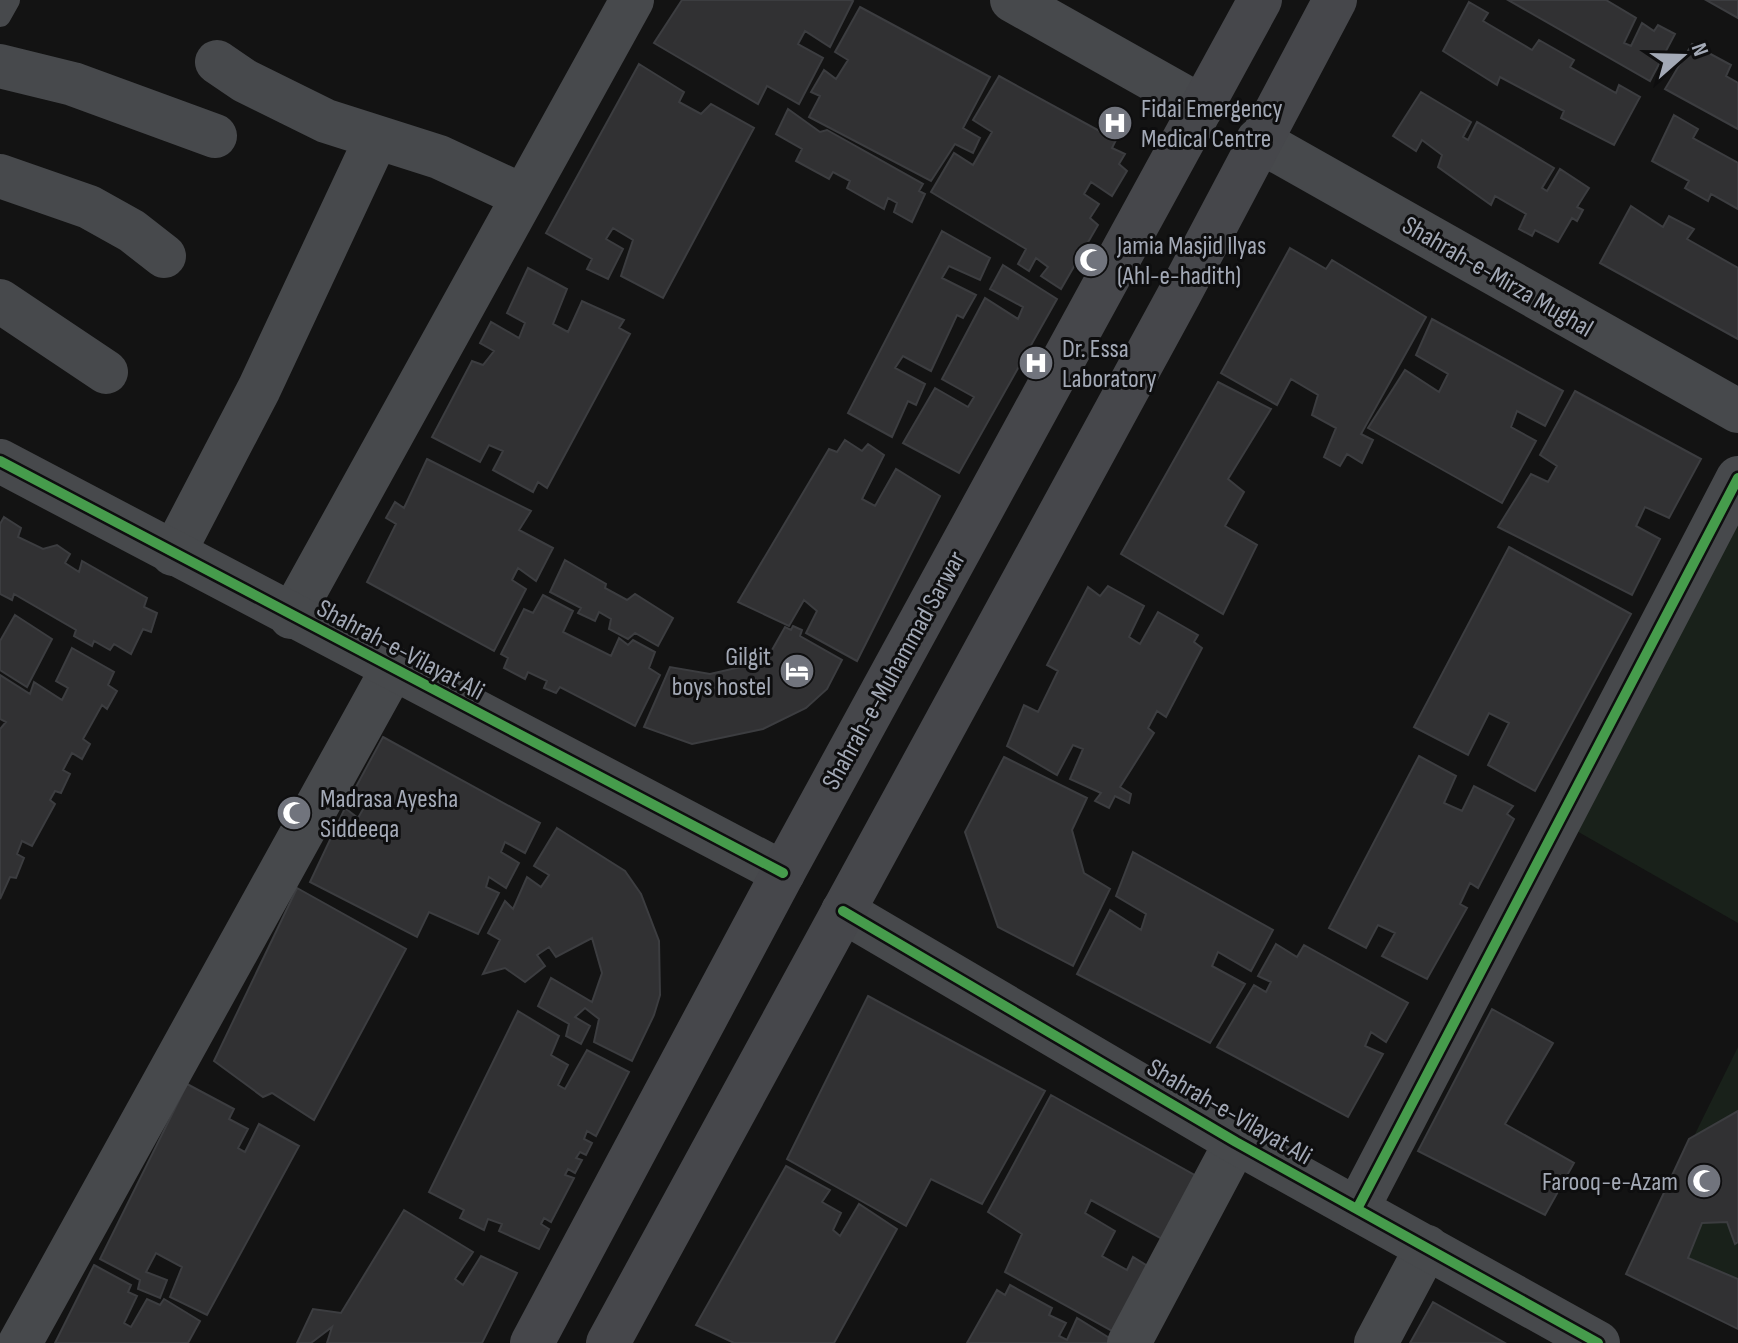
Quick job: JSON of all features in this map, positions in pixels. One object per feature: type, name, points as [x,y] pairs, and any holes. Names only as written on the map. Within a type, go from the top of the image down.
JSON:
[{"type":"main road","name":"Shahrah-e-Muhammad Sarwar","points":[[532,1343],[783,873],[1260,0]]},
{"type":"main road","points":[[608,1343],[1179,295],[1258,140],[1335,0]]},
{"type":"street","points":[[291,617],[632,0]]},
{"type":"street","points":[[1012,0],[1202,107]]},
{"type":"street","points":[[217,62],[245,81],[326,121],[439,157],[523,196]]},
{"type":"street","points":[[0,66],[73,84],[215,136]]},
{"type":"street","points":[[173,554],[259,389],[376,139]]},
{"type":"street","name":"Shahrah-e-Mirza Mughal","points":[[1258,140],[1738,411]]},
{"type":"street","points":[[0,176],[89,207],[132,231],[164,256]]},
{"type":"street","points":[[0,301],[106,372]]},
{"type":"street","name":"Shahrah-e-Vilayat Ali","points":[[0,461],[291,617],[783,873]]},
{"type":"street","points":[[1357,1209],[1738,478]]},
{"type":"street","points":[[20,1343],[392,670]]},
{"type":"street","name":"Shahrah-e-Vilayat Ali","points":[[843,911],[1236,1142],[1598,1343]]},
{"type":"street","points":[[1129,1343],[1236,1142]]},
{"type":"street","points":[[1376,1343],[1427,1247]]},
{"type":"lane","points":[[0,16],[9,0]]},
{"type":"shaded area","points":[[1738,515],[1738,923],[1575,830]]},
{"type":"shaded area","name":"Farooq-e-Azam","points":[[1738,1047],[1738,1327],[1626,1274]]},
{"type":"building","points":[[682,0],[853,1],[830,47],[805,31],[798,44],[823,58],[799,104],[767,86],[758,104],[654,43]]},
{"type":"building","points":[[1508,0],[1606,0],[1636,18],[1624,43],[1631,46],[1642,23],[1654,31],[1658,25],[1675,34],[1650,81]]},
{"type":"building","points":[[1706,0],[1738,0],[1738,18]]},
{"type":"building","points":[[1469,2],[1488,13],[1483,21],[1532,50],[1539,40],[1574,60],[1570,67],[1616,93],[1619,85],[1640,97],[1614,145],[1561,118],[1564,111],[1500,77],[1497,85],[1443,51]]},
{"type":"building","points":[[860,7],[990,77],[963,128],[980,138],[973,153],[955,144],[931,181],[809,117],[820,96],[811,92],[824,70],[836,79],[848,60],[835,52]]},
{"type":"building","points":[[1692,44],[1731,65],[1726,76],[1738,83],[1738,129],[1665,89]]},
{"type":"building","points":[[639,64],[684,92],[679,102],[701,114],[711,104],[754,128],[663,298],[621,276],[633,240],[613,228],[606,239],[623,249],[608,279],[587,269],[592,259],[546,233]]},
{"type":"building","points":[[999,76],[1116,140],[1112,148],[1125,154],[1119,164],[1127,171],[1112,196],[1091,182],[1084,194],[1099,204],[1090,218],[1098,225],[1061,289],[1041,276],[1048,267],[1036,258],[1029,271],[1018,264],[1026,249],[931,192],[954,153],[973,165],[992,132],[973,120]]},
{"type":"building","points":[[1421,92],[1471,122],[1463,137],[1468,140],[1477,122],[1554,168],[1542,188],[1547,191],[1560,169],[1589,188],[1577,207],[1583,210],[1577,221],[1572,218],[1558,242],[1535,230],[1532,236],[1519,229],[1526,214],[1495,196],[1491,205],[1438,167],[1442,155],[1422,140],[1416,151],[1393,136]]},
{"type":"building","points":[[788,109],[820,132],[827,130],[923,184],[919,191],[925,194],[912,222],[894,212],[897,203],[888,198],[884,209],[847,188],[850,181],[833,172],[829,179],[796,161],[802,149],[776,134]]},
{"type":"building","points":[[1674,115],[1698,129],[1693,138],[1738,163],[1738,209],[1711,194],[1708,201],[1685,188],[1689,181],[1652,161]]},
{"type":"building","points":[[1631,206],[1663,227],[1669,216],[1694,229],[1687,239],[1738,268],[1738,339],[1600,263]]},
{"type":"building","points":[[942,231],[990,258],[980,280],[949,266],[942,278],[976,295],[963,318],[957,315],[931,371],[903,356],[895,368],[925,384],[916,405],[908,401],[892,437],[848,413]]},
{"type":"building","points":[[1290,248],[1326,269],[1332,260],[1426,317],[1361,434],[1373,440],[1362,463],[1347,454],[1340,466],[1324,457],[1336,428],[1312,415],[1318,395],[1291,379],[1277,405],[1221,373]]},
{"type":"building","points":[[1003,265],[1057,299],[959,473],[903,443],[935,388],[968,407],[974,397],[942,379],[985,298],[1018,319],[1023,307],[990,289]]},
{"type":"building","points":[[528,268],[567,289],[553,324],[568,332],[582,301],[624,320],[619,328],[630,334],[547,488],[538,482],[533,492],[493,470],[503,451],[489,445],[480,462],[432,437],[472,361],[483,365],[494,351],[480,343],[491,322],[519,338],[525,323],[507,313]]},
{"type":"building","points":[[1432,319],[1563,391],[1545,426],[1517,411],[1511,427],[1536,441],[1502,503],[1368,428],[1405,370],[1439,392],[1448,374],[1416,355]]},
{"type":"building","points":[[1218,382],[1271,409],[1228,479],[1244,492],[1225,526],[1257,545],[1223,614],[1121,554]]},
{"type":"building","points":[[1575,391],[1701,459],[1669,518],[1645,507],[1636,526],[1660,539],[1632,595],[1498,527],[1531,474],[1548,482],[1557,466],[1540,455]]},
{"type":"building","points":[[845,440],[862,451],[868,444],[884,455],[862,499],[875,506],[896,469],[940,496],[857,661],[806,633],[817,611],[804,600],[789,626],[738,602],[829,449],[837,452]]},
{"type":"building","points":[[427,459],[531,511],[519,530],[553,548],[536,581],[518,568],[512,580],[526,589],[494,651],[367,582],[396,524],[386,518],[395,502],[404,508]]},
{"type":"building","points":[[4,517],[21,528],[18,537],[43,549],[57,545],[70,554],[65,563],[79,572],[82,561],[147,598],[144,607],[157,613],[151,632],[143,629],[131,654],[114,644],[110,650],[94,641],[92,646],[74,636],[76,630],[14,594],[12,600],[0,594],[0,524]]},
{"type":"building","points":[[1509,547],[1631,614],[1535,791],[1488,765],[1509,723],[1489,713],[1468,755],[1414,727]]},
{"type":"building","points":[[565,560],[627,600],[635,594],[673,618],[658,646],[635,633],[628,639],[609,629],[611,619],[599,612],[595,621],[578,613],[581,608],[550,592]]},
{"type":"building","points":[[1108,586],[1144,606],[1129,637],[1140,644],[1158,612],[1198,635],[1194,642],[1202,648],[1166,717],[1157,711],[1148,728],[1154,733],[1120,787],[1131,794],[1129,803],[1115,796],[1109,808],[1095,801],[1101,793],[1070,779],[1083,749],[1073,745],[1057,775],[1007,746],[1024,705],[1038,712],[1058,671],[1047,665],[1088,587],[1100,596]]},
{"type":"building","points":[[543,595],[573,611],[563,632],[611,656],[619,638],[628,645],[633,640],[655,652],[649,668],[660,675],[635,726],[560,687],[556,693],[544,688],[547,681],[528,672],[525,679],[504,668],[508,658],[501,654],[524,609],[533,613]]},
{"type":"building","points":[[15,615],[52,639],[27,687],[0,670],[0,641]]},
{"type":"building","points":[[793,626],[802,630],[800,636],[842,660],[827,689],[806,708],[763,729],[692,744],[644,727],[670,667],[710,674],[758,663],[772,650],[785,627],[791,630]]},
{"type":"building","points":[[72,648],[114,672],[108,685],[117,691],[107,709],[102,705],[83,739],[90,744],[82,759],[72,753],[63,770],[70,774],[61,793],[55,791],[50,800],[55,804],[32,846],[22,841],[17,854],[24,858],[16,878],[10,877],[0,899],[0,729],[6,722],[0,719],[0,675],[30,694],[34,682],[62,700],[68,688],[56,681]]},
{"type":"building","points":[[383,737],[540,823],[525,853],[505,842],[501,852],[519,863],[506,888],[489,877],[486,887],[499,893],[478,934],[429,912],[417,937],[310,882],[345,808],[358,818],[366,804],[351,796]]},
{"type":"building","points":[[1419,756],[1456,776],[1444,803],[1462,811],[1474,786],[1513,806],[1507,814],[1514,819],[1478,888],[1470,883],[1460,904],[1467,908],[1427,979],[1382,956],[1395,933],[1378,925],[1366,948],[1329,928]]},
{"type":"building","points":[[1004,757],[1087,798],[1072,830],[1084,873],[1110,889],[1073,966],[998,927],[965,832]]},
{"type":"building","points":[[557,828],[625,871],[641,894],[659,941],[660,995],[632,1061],[594,1042],[599,1019],[585,1008],[575,1017],[590,1026],[581,1044],[566,1036],[569,1024],[538,1006],[551,978],[592,1002],[602,973],[592,938],[556,957],[549,947],[537,955],[545,966],[525,982],[505,968],[483,974],[500,940],[488,933],[505,901],[513,909],[527,877],[541,887],[549,875],[534,866]]},
{"type":"building","points":[[1133,852],[1273,930],[1251,971],[1218,952],[1212,966],[1245,984],[1210,1043],[1077,974],[1110,910],[1141,930],[1146,914],[1116,896]]},
{"type":"building","points":[[297,888],[406,949],[314,1120],[272,1093],[263,1097],[214,1061]]},
{"type":"building","points":[[1276,944],[1297,957],[1304,945],[1408,1003],[1386,1042],[1371,1032],[1365,1046],[1383,1054],[1348,1117],[1217,1047],[1254,985],[1266,992],[1271,982],[1258,976]]},
{"type":"building","points":[[868,996],[1045,1091],[982,1204],[931,1179],[906,1226],[787,1159]]},
{"type":"building","points":[[1492,1009],[1553,1043],[1505,1124],[1574,1163],[1545,1215],[1418,1151]]},
{"type":"building","points":[[518,1011],[559,1036],[551,1055],[568,1065],[558,1085],[565,1089],[587,1050],[629,1072],[596,1136],[587,1131],[584,1139],[592,1143],[586,1155],[580,1152],[576,1158],[582,1160],[575,1173],[568,1169],[565,1175],[574,1178],[551,1222],[544,1218],[541,1224],[549,1229],[539,1249],[499,1231],[502,1224],[488,1219],[484,1230],[460,1218],[464,1210],[429,1192]]},
{"type":"building","points":[[187,1084],[234,1109],[229,1119],[248,1129],[238,1148],[245,1152],[259,1124],[299,1146],[207,1315],[170,1297],[182,1267],[156,1253],[146,1272],[167,1280],[160,1298],[138,1289],[140,1280],[100,1259]]},
{"type":"building","points":[[1051,1095],[1207,1182],[1173,1245],[1091,1200],[1085,1213],[1115,1231],[1102,1256],[1127,1270],[1133,1257],[1159,1273],[1121,1336],[1005,1272],[1022,1234],[988,1212]]},
{"type":"building","name":"Farooq-e-Azam","points":[[1738,1111],[1738,1242],[1735,1244],[1727,1222],[1702,1223],[1688,1258],[1738,1279],[1738,1329],[1626,1274],[1689,1139]]},
{"type":"building","points":[[786,1166],[830,1190],[822,1202],[841,1213],[833,1230],[840,1236],[859,1204],[897,1229],[834,1343],[734,1343],[696,1325]]},
{"type":"building","points":[[404,1210],[473,1252],[455,1279],[463,1285],[481,1256],[517,1273],[482,1343],[327,1343],[332,1327],[311,1343],[297,1343],[313,1309],[341,1313]]},
{"type":"building","points":[[94,1265],[131,1285],[128,1292],[137,1296],[124,1323],[131,1327],[147,1299],[160,1305],[164,1299],[200,1321],[188,1343],[55,1343]]},
{"type":"building","points":[[1010,1285],[1052,1308],[1049,1315],[1066,1323],[1059,1336],[1067,1340],[1077,1318],[1111,1339],[1108,1343],[967,1343],[997,1290],[1005,1295]]},
{"type":"building","points":[[1433,1302],[1505,1343],[1410,1343]]},
{"type":"cycle path","points":[[0,461],[783,873]]},
{"type":"cycle path","points":[[1357,1209],[1738,478]]},
{"type":"cycle path","points":[[843,911],[1236,1142],[1598,1343]]},
{"type":"place","name":"Fidai Emergency Medical Centre","points":[[1115,123]]},
{"type":"place","name":"Jamia Masjid Ilyas (Ahl-e-hadith)","points":[[1091,260]]},
{"type":"place","name":"Dr. Essa Laboratory","points":[[1036,363]]},
{"type":"place","name":"Gilgit boys hostel","points":[[797,671]]},
{"type":"place","name":"Madrasa Ayesha Siddeeqa","points":[[294,813]]},
{"type":"place","name":"Farooq-e-Azam","points":[[1704,1181]]}]
